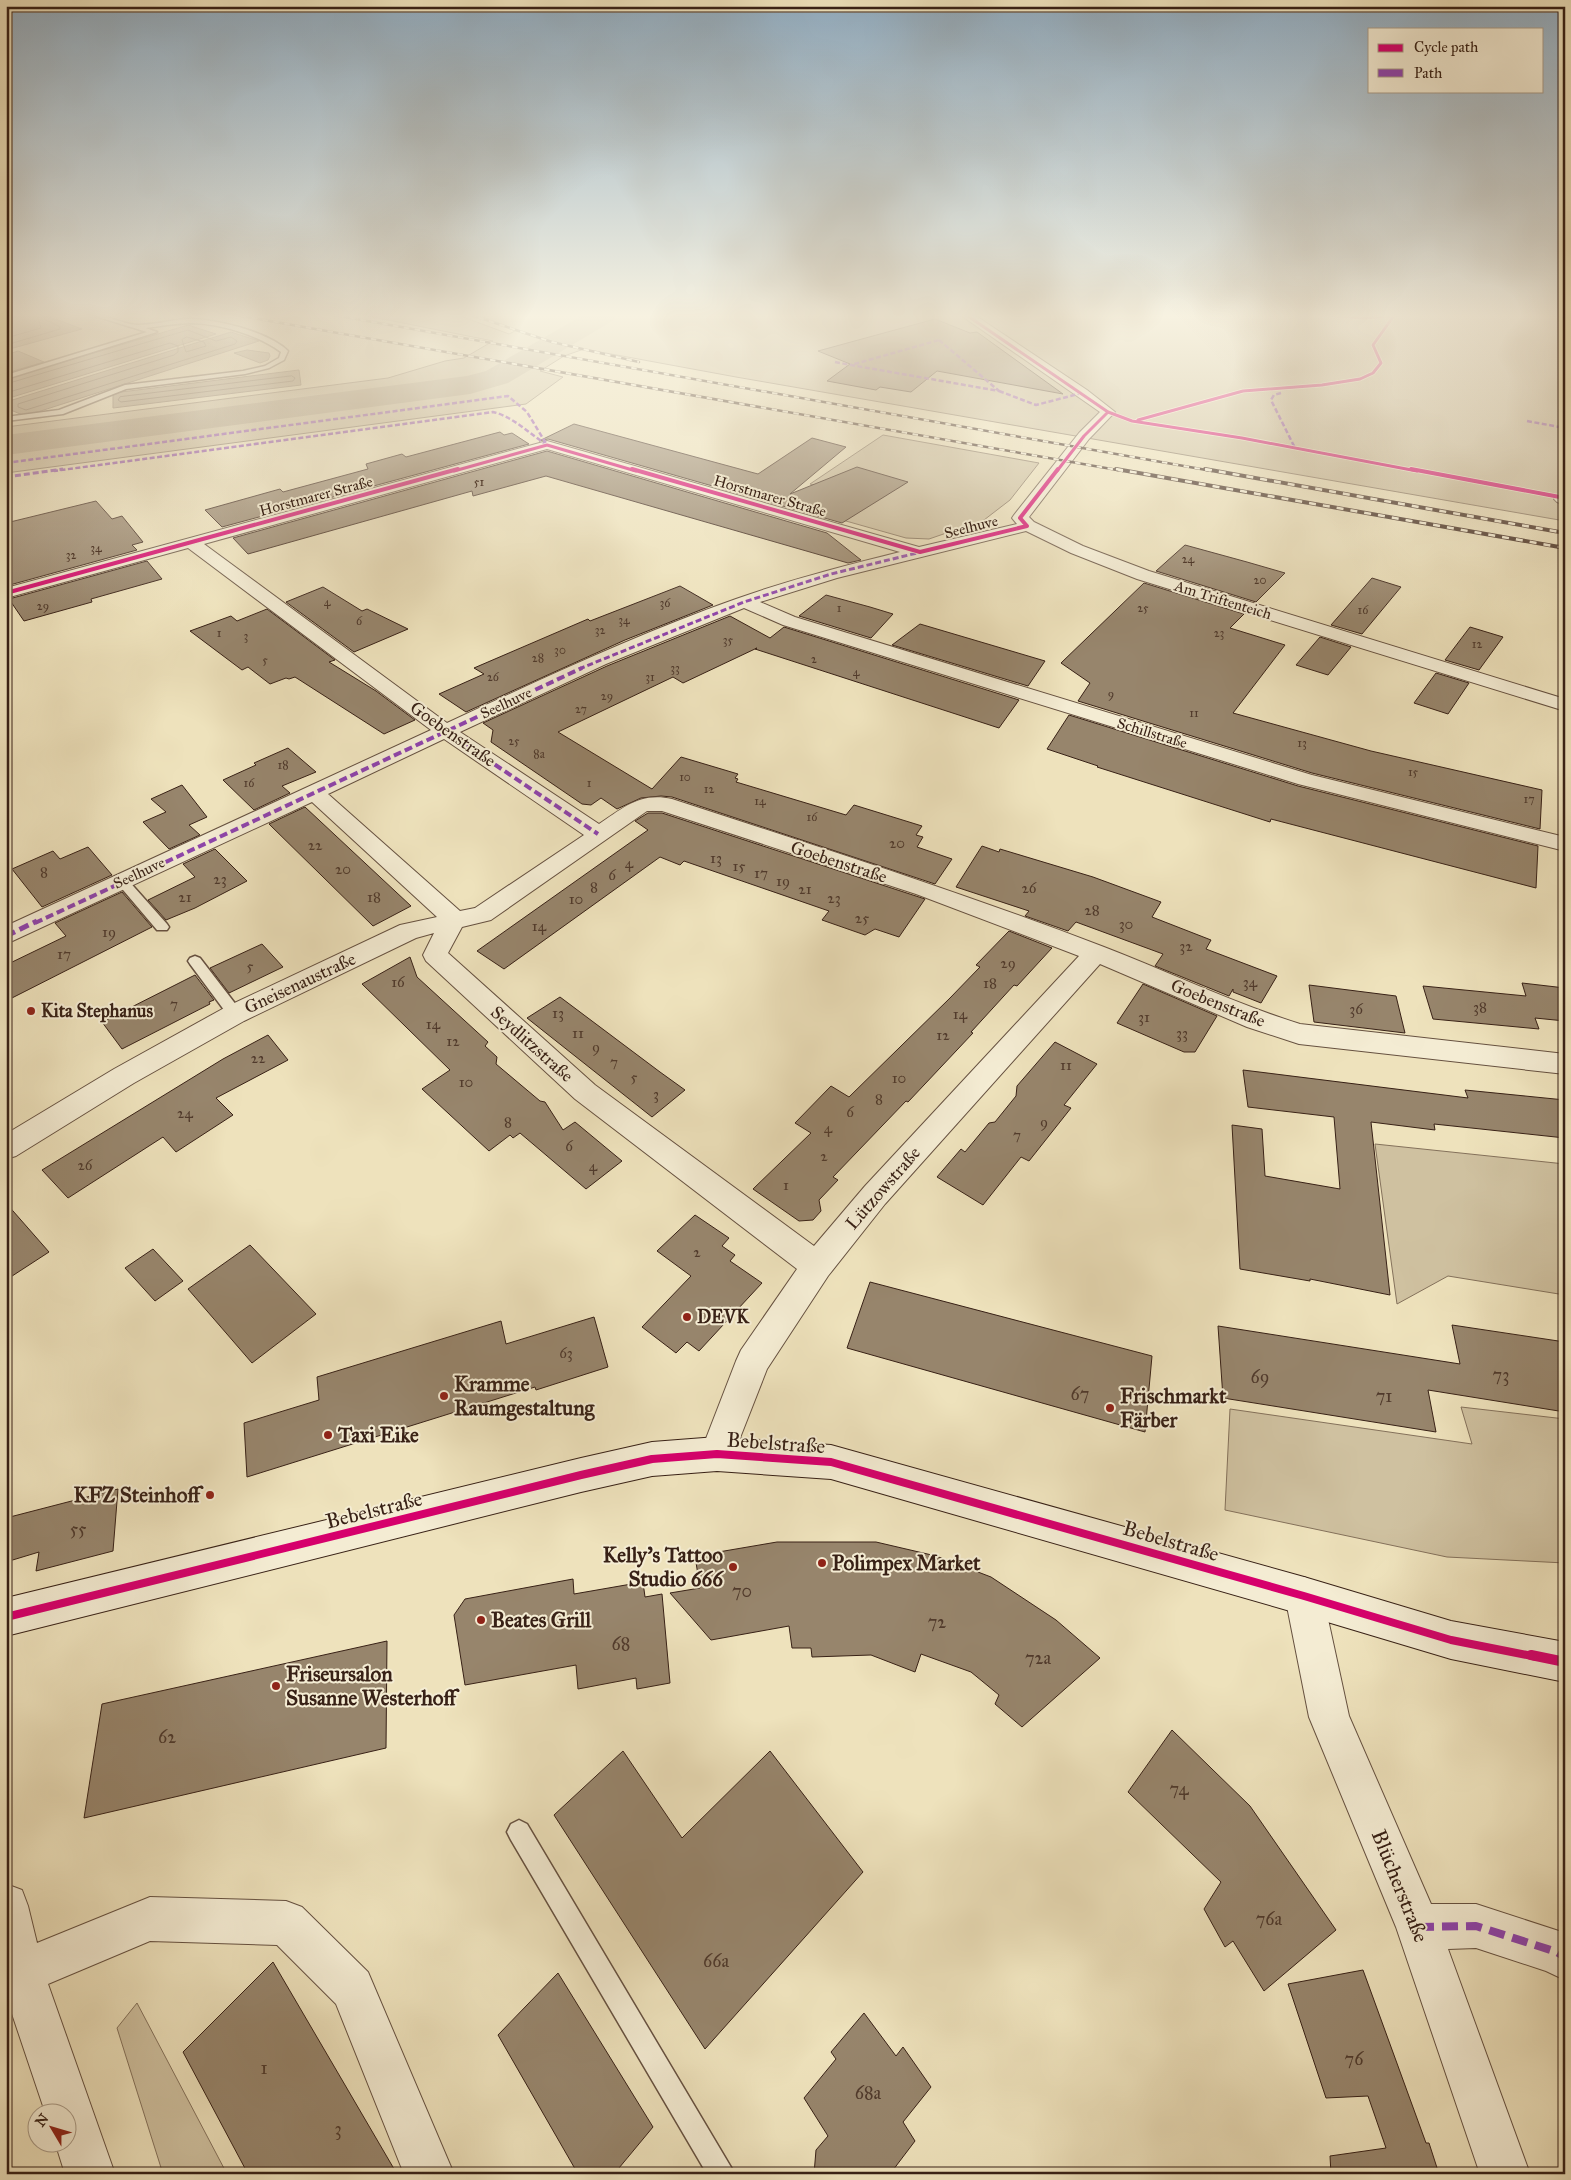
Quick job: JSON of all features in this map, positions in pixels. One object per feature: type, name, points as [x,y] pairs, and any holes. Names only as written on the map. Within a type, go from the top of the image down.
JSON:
[{"type":"street","points":[[1027,526],[1020,518],[1084,436],[1104,416]]},
{"type":"street","name":"Horstmarer Straße","points":[[6,593],[548,445],[920,552]]},
{"type":"street","name":"Seelhuve","points":[[6,936],[599,660],[744,602],[831,574],[1027,526]]},
{"type":"street","name":"Am Triftenteich","points":[[1027,526],[1082,551],[1143,575],[1565,705]]},
{"type":"street","name":"Goebenstraße","points":[[192,543],[445,731],[598,834],[642,805],[664,804],[924,889],[1096,953],[1256,1020],[1299,1034],[1565,1064]]},
{"type":"street","name":"Schillstraße","points":[[744,602],[789,621],[1306,780],[1565,844]]},
{"type":"street","points":[[314,792],[454,919]]},
{"type":"street","name":"Gneisenaustraße","points":[[6,1148],[124,1076],[235,1014],[409,931],[454,919],[483,914],[598,834]]},
{"type":"street","name":"Seydlitzstraße","points":[[454,919],[434,955],[585,1092],[816,1266]]},
{"type":"street","name":"Lützowstraße","points":[[717,1454],[753,1361],[816,1266],[875,1195],[1096,953]]},
{"type":"street","name":"Bebelstraße","points":[[6,1617],[581,1475],[652,1459],[717,1454],[831,1462],[1304,1596],[1451,1640],[1565,1662]]},
{"type":"street","name":"Blücherstraße","points":[[1304,1596],[1330,1717],[1418,1927],[1504,2174]]},
{"type":"street","points":[[6,1906],[21,1972],[90,2174]]},
{"type":"street","points":[[21,1972],[150,1919],[286,1923],[352,1988],[429,2174]]},
{"type":"street","points":[[1418,1927],[1476,1926],[1557,1952],[1565,1957]]},
{"type":"lane","points":[[6,419],[31,416]]},
{"type":"lane","points":[[122,881],[162,926]]},
{"type":"lane","points":[[194,961],[235,1014]]},
{"type":"lane","points":[[519,1832],[722,2174]]},
{"type":"shaded area","points":[[94,416],[438,416],[6,473],[6,427]]},
{"type":"shaded area","points":[[959,416],[1565,416],[1565,521]]},
{"type":"shaded area","points":[[883,435],[1039,463],[1010,500],[984,520],[929,539],[906,538],[800,508],[828,489],[810,484]]},
{"type":"shaded area","points":[[1375,1144],[1565,1164],[1565,1295],[1448,1276],[1397,1304]]},
{"type":"shaded area","points":[[1461,1407],[1565,1419],[1565,1563],[1447,1557],[1225,1510],[1230,1409],[1472,1444]]},
{"type":"shaded area","points":[[137,2003],[227,2174],[163,2174],[117,2028]]},
{"type":"building","points":[[574,424],[758,474],[812,438],[846,447],[790,494],[857,467],[908,482],[842,523],[548,439],[539,441]]},
{"type":"building","points":[[500,432],[504,435],[512,433],[529,444],[222,527],[205,510],[280,489],[283,492],[368,469],[366,464],[402,454],[406,457]]},
{"type":"building","points":[[547,451],[827,533],[861,560],[848,563],[546,476],[473,496],[472,491],[248,554],[233,538]]},
{"type":"building","points":[[96,501],[112,519],[122,516],[143,542],[132,545],[137,550],[6,586],[6,523]]},
{"type":"building","points":[[1185,545],[1285,573],[1256,602],[1156,571]]},
{"type":"building","points":[[147,561],[162,579],[91,599],[92,602],[24,621],[9,599]]},
{"type":"building","points":[[1372,578],[1401,587],[1362,634],[1331,625]]},
{"type":"building","points":[[1144,583],[1244,614],[1230,628],[1285,645],[1233,713],[1371,751],[1542,790],[1540,829],[1312,773],[1078,701],[1090,683],[1061,663]]},
{"type":"building","points":[[680,586],[713,605],[625,640],[466,712],[439,694],[484,674],[474,668],[588,619],[590,621]]},
{"type":"building","points":[[323,587],[362,611],[367,609],[408,629],[354,652],[286,602]]},
{"type":"building","points":[[826,595],[893,614],[871,638],[799,616]]},
{"type":"building","points":[[267,609],[335,660],[329,662],[376,691],[415,720],[384,734],[295,677],[270,684],[248,667],[242,670],[190,631],[231,616],[237,621]]},
{"type":"building","points":[[730,616],[770,638],[784,627],[1019,700],[999,728],[755,649],[757,648],[683,683],[673,677],[558,732],[652,789],[681,757],[738,774],[735,778],[738,779],[736,782],[846,815],[854,805],[922,826],[916,835],[923,837],[917,847],[952,859],[935,884],[672,797],[641,798],[617,809],[601,798],[591,805],[582,804],[491,742],[493,730],[483,723],[607,666]]},
{"type":"building","points":[[920,624],[1045,661],[1028,686],[892,645]]},
{"type":"building","points":[[1470,627],[1503,637],[1479,670],[1445,660]]},
{"type":"building","points":[[1320,637],[1351,647],[1328,675],[1296,665]]},
{"type":"building","points":[[1436,673],[1469,683],[1448,714],[1414,703]]},
{"type":"building","points":[[1069,715],[1298,786],[1538,846],[1536,888],[1271,819],[1270,822],[1097,767],[1047,749]]},
{"type":"building","points":[[288,748],[316,772],[282,786],[290,793],[254,810],[223,780],[256,765],[254,763]]},
{"type":"building","points":[[182,785],[207,817],[189,825],[200,835],[169,849],[143,822],[166,812],[151,799]]},
{"type":"building","points":[[305,807],[411,906],[373,926],[269,824]]},
{"type":"building","points":[[648,813],[662,813],[925,899],[899,937],[875,929],[865,935],[822,920],[829,911],[684,861],[680,865],[660,857],[504,969],[477,951],[648,830],[635,821]]},
{"type":"building","points":[[982,846],[999,852],[1000,849],[1093,877],[1161,902],[1152,917],[1211,940],[1206,949],[1277,976],[1261,1003],[1233,992],[1233,989],[1229,996],[1155,966],[1163,954],[1076,922],[1068,931],[1025,916],[1029,911],[956,887]]},
{"type":"building","points":[[88,847],[112,875],[42,907],[12,869],[53,851],[60,859]]},
{"type":"building","points":[[215,849],[247,881],[195,908],[166,920],[148,900],[195,877],[183,864]]},
{"type":"building","points":[[122,892],[152,927],[6,1001],[6,965],[66,936],[55,923]]},
{"type":"building","points":[[1009,931],[1052,948],[1017,986],[1014,985],[971,1032],[973,1033],[908,1102],[906,1101],[833,1177],[838,1180],[819,1200],[821,1211],[813,1220],[799,1221],[753,1189],[811,1133],[795,1123],[831,1086],[849,1097],[980,967],[976,965]]},
{"type":"building","points":[[262,944],[283,967],[229,993],[210,968]]},
{"type":"building","points":[[410,957],[417,977],[488,1042],[485,1046],[497,1057],[496,1064],[540,1101],[545,1102],[563,1130],[575,1122],[622,1161],[586,1189],[520,1133],[513,1138],[510,1135],[489,1151],[422,1089],[450,1070],[362,984]]},
{"type":"building","points":[[195,975],[214,1000],[209,1002],[210,1004],[122,1049],[102,1022]]},
{"type":"building","points":[[1522,983],[1565,988],[1565,1021],[1535,1018],[1539,1029],[1433,1019],[1423,986],[1526,996]]},
{"type":"building","points":[[1143,984],[1217,1016],[1195,1052],[1184,1052],[1117,1023]]},
{"type":"building","points":[[1309,985],[1396,996],[1405,1033],[1314,1022]]},
{"type":"building","points":[[560,997],[685,1090],[652,1117],[527,1018]]},
{"type":"building","points":[[268,1035],[288,1060],[216,1098],[233,1115],[176,1152],[163,1137],[68,1198],[42,1170],[223,1059]]},
{"type":"building","points":[[1055,1042],[1097,1064],[1064,1105],[1071,1108],[1029,1161],[1021,1157],[983,1205],[937,1177],[961,1149],[965,1152],[989,1123],[995,1122],[1016,1096],[1017,1086]]},
{"type":"building","points":[[1243,1070],[1468,1098],[1465,1090],[1565,1100],[1565,1138],[1434,1124],[1435,1130],[1371,1122],[1390,1295],[1310,1279],[1310,1281],[1240,1269],[1232,1125],[1262,1129],[1265,1176],[1340,1189],[1334,1117],[1248,1107]]},
{"type":"building","points":[[6,1203],[49,1252],[6,1280]]},
{"type":"building","points":[[695,1215],[729,1238],[722,1246],[735,1255],[730,1261],[762,1283],[699,1351],[687,1342],[676,1353],[642,1327],[691,1276],[657,1251]]},
{"type":"building","points":[[250,1245],[316,1314],[252,1363],[188,1289]]},
{"type":"building","points":[[153,1249],[183,1281],[155,1301],[125,1268]]},
{"type":"building","points":[[870,1282],[1152,1356],[1145,1432],[847,1348]]},
{"type":"building","points":[[594,1317],[608,1367],[536,1390],[535,1387],[247,1477],[244,1423],[319,1400],[317,1377],[501,1321],[506,1344]]},
{"type":"building","points":[[1452,1325],[1565,1342],[1565,1412],[1428,1390],[1436,1432],[1223,1398],[1218,1326],[1460,1364]]},
{"type":"building","points":[[118,1489],[113,1551],[36,1571],[39,1552],[6,1562],[6,1518]]},
{"type":"building","points":[[777,1542],[876,1542],[936,1556],[991,1577],[1056,1620],[1100,1658],[1022,1727],[995,1704],[999,1695],[971,1672],[921,1654],[915,1672],[871,1655],[812,1657],[811,1648],[792,1648],[789,1626],[711,1640],[670,1593],[700,1588],[695,1556]]},
{"type":"building","points":[[573,1579],[574,1594],[643,1582],[645,1597],[662,1594],[670,1683],[637,1689],[636,1678],[578,1689],[576,1665],[465,1685],[454,1615],[465,1599]]},
{"type":"building","points":[[387,1641],[386,1748],[84,1818],[102,1704]]},
{"type":"building","points":[[1172,1730],[1250,1806],[1336,1930],[1264,1991],[1233,1941],[1225,1947],[1204,1909],[1221,1882],[1128,1792]]},
{"type":"building","points":[[623,1751],[682,1838],[770,1751],[863,1872],[705,2049],[554,1815]]},
{"type":"building","points":[[273,1962],[397,2174],[248,2174],[183,2052]]},
{"type":"building","points":[[1363,1970],[1439,2174],[1331,2174],[1330,2156],[1386,2148],[1368,2096],[1326,2098],[1288,1984]]},
{"type":"building","points":[[558,1973],[653,2127],[614,2174],[578,2174],[498,2035]]},
{"type":"building","points":[[864,2013],[896,2056],[903,2047],[931,2087],[903,2122],[915,2141],[890,2174],[814,2174],[816,2150],[828,2136],[804,2098],[836,2059],[831,2052]]},
{"type":"waterway","points":[[6,445],[232,416]]},
{"type":"railway","points":[[809,416],[1123,471]]},
{"type":"railway","points":[[901,416],[1212,471]]},
{"type":"railway","points":[[1116,469],[1565,548]]},
{"type":"railway","points":[[1205,469],[1565,533]]},
{"type":"marked path","points":[[6,463],[360,416]]},
{"type":"marked path","points":[[6,477],[462,416]]},
{"type":"marked path","points":[[507,416],[518,426],[547,445],[529,416]]},
{"type":"marked path","points":[[1279,416],[1295,448]]},
{"type":"marked path","points":[[1527,421],[1565,428]]},
{"type":"marked path","points":[[6,936],[599,660],[744,602],[831,574],[917,553]]},
{"type":"marked path","points":[[445,731],[598,834]]},
{"type":"marked path","points":[[1418,1927],[1476,1926],[1557,1952],[1565,1957]]},
{"type":"cycle path","points":[[6,593],[547,445],[920,552],[1027,526],[1020,518],[1084,436],[1104,416]]},
{"type":"cycle path","points":[[1118,416],[1132,421],[1242,438],[1565,498]]},
{"type":"cycle path","points":[[1138,420],[1153,416]]},
{"type":"cycle path","points":[[6,1617],[581,1475],[652,1459],[717,1454],[831,1462],[1304,1596],[1451,1640],[1565,1662]]},
{"type":"place","name":"Kita Stephanus","points":[[31,1011]]},
{"type":"place","name":"DEVK","points":[[687,1317]]},
{"type":"place","name":"Kramme Raumgestaltung","points":[[444,1396]]},
{"type":"place","name":"Frischmarkt Färber","points":[[1110,1408]]},
{"type":"place","name":"Taxi Eike","points":[[328,1435]]},
{"type":"place","name":"KFZ Steinhoff","points":[[210,1495]]},
{"type":"place","name":"Polimpex Market","points":[[822,1563]]},
{"type":"place","name":"Kelly's Tattoo Studio 666","points":[[733,1567]]},
{"type":"place","name":"Beates Grill","points":[[481,1620]]},
{"type":"place","name":"Friseursalon Susanne Westerhoff","points":[[276,1686]]}]
